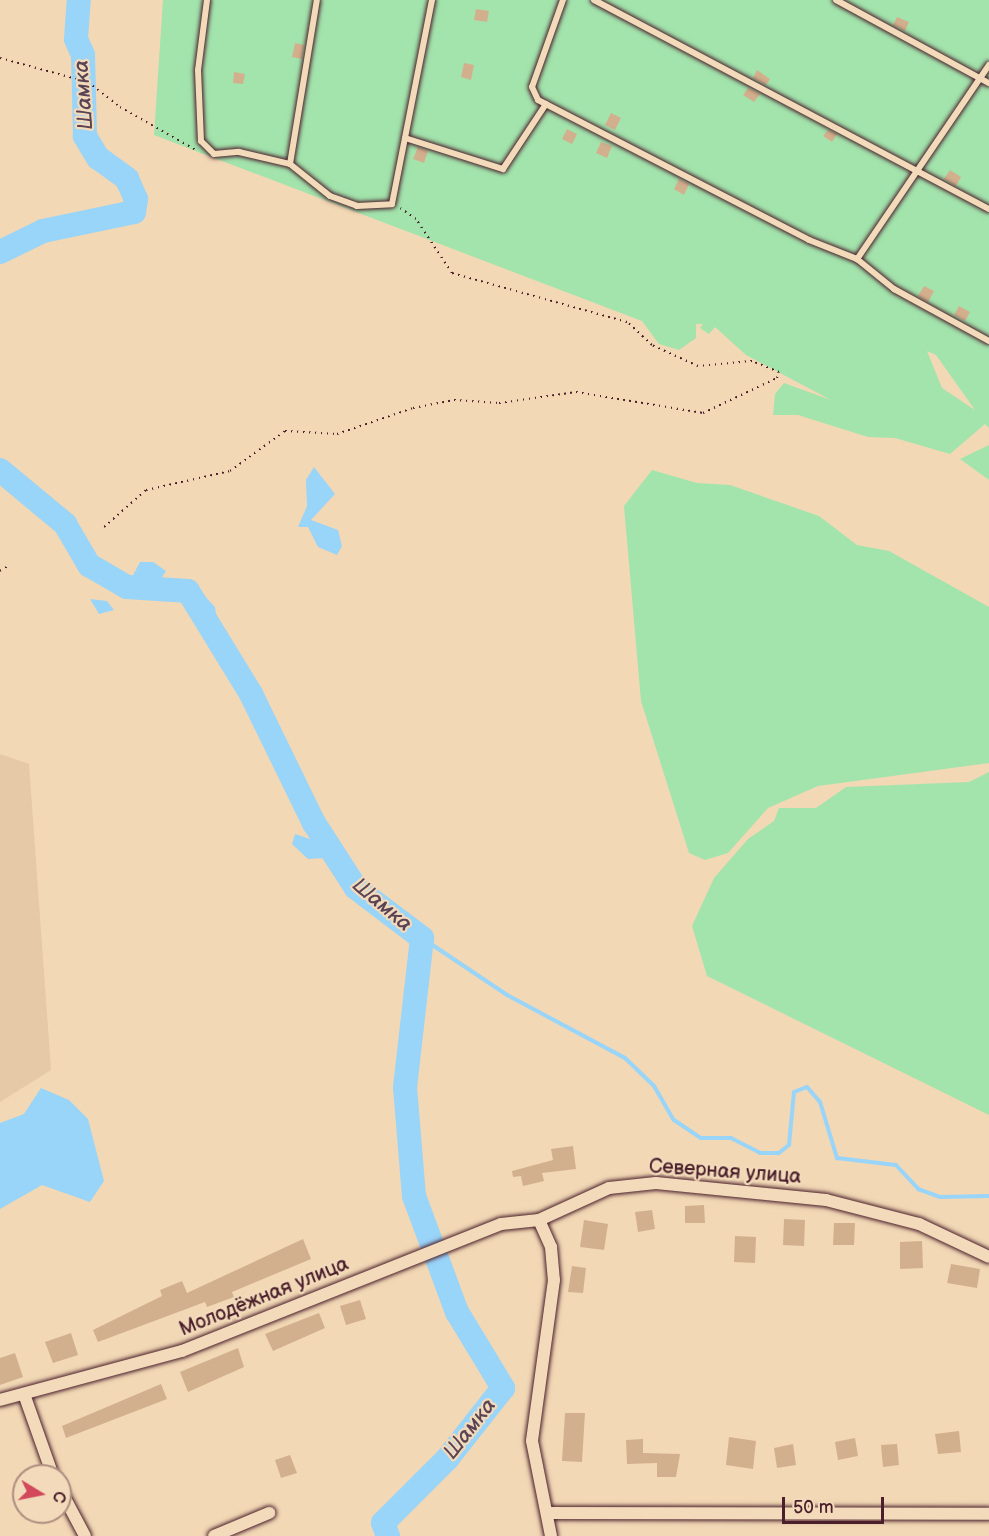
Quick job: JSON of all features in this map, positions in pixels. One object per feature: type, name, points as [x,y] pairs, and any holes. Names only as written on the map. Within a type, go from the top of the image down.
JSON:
[{"type":"street","name":"Северная улица","points":[[538,1220],[609,1188],[702,1186],[873,1211],[919,1224],[989,1257]]},
{"type":"street","name":"Молодёжная улица","points":[[0,1400],[182,1351],[501,1224],[538,1220]]},
{"type":"street","points":[[538,1220],[551,1247],[554,1280],[532,1441],[551,1536]]},
{"type":"street","points":[[24,1394],[49,1464]]},
{"type":"street","points":[[72,1512],[85,1536]]},
{"type":"street","points":[[214,1536],[269,1513]]},
{"type":"street","points":[[547,1513],[989,1514]]},
{"type":"lane","points":[[207,0],[198,82],[201,141],[214,154],[239,152],[290,164],[330,196],[357,206],[392,204],[432,0]]},
{"type":"lane","points":[[290,164],[317,0]]},
{"type":"lane","points":[[562,0],[532,87],[546,104],[809,240],[857,259],[894,290],[989,341]]},
{"type":"lane","points":[[594,0],[989,208]]},
{"type":"lane","points":[[836,0],[989,83]]},
{"type":"lane","points":[[857,259],[916,169],[989,65]]},
{"type":"lane","points":[[405,138],[503,169],[546,104]]},
{"type":"path","points":[[0,58],[75,81],[88,82],[187,148],[214,154]]},
{"type":"path","points":[[104,527],[146,490],[231,471],[285,431],[337,434],[413,408],[454,400],[499,403],[576,392],[703,414],[777,378],[779,372],[752,361],[698,366],[652,345],[627,322],[452,273],[416,219],[392,204]]},
{"type":"path","points":[[0,571],[8,566]]},
{"type":"shaded area","points":[[0,754],[29,764],[51,1070],[0,1102]]},
{"type":"green space","points":[[163,0],[989,0],[989,428],[985,424],[950,454],[895,438],[868,437],[798,415],[773,415],[775,394],[784,383],[831,400],[746,355],[715,327],[709,334],[700,328],[703,324],[696,324],[696,338],[679,350],[659,344],[642,321],[154,135]],"holes":[[[927,351],[936,355],[975,410],[942,388]]]},
{"type":"green space","points":[[989,445],[989,480],[960,459]]},
{"type":"green space","points":[[652,470],[697,483],[730,485],[819,516],[857,545],[889,551],[989,607],[989,763],[818,786],[768,808],[728,853],[705,860],[689,853],[641,701],[624,506]]},
{"type":"green space","points":[[989,772],[989,1115],[707,976],[692,926],[714,878],[748,839],[774,821],[779,808],[816,808],[846,787],[969,782]]},
{"type":"water","points":[[98,158],[111,167],[137,171],[143,186],[132,188],[121,174],[110,179],[96,165]]},
{"type":"water","points":[[314,467],[335,494],[311,520],[338,530],[342,546],[337,555],[318,547],[308,527],[298,527],[307,506],[306,480]]},
{"type":"water","points":[[140,562],[153,562],[166,571],[160,580],[130,581]]},
{"type":"water","points":[[198,589],[215,607],[218,631],[210,630],[194,593]]},
{"type":"water","points":[[90,599],[107,601],[114,610],[99,614]]},
{"type":"water","points":[[295,834],[316,841],[325,852],[338,849],[341,857],[308,859],[292,844]]},
{"type":"water","points":[[41,1088],[69,1100],[88,1119],[104,1181],[90,1202],[42,1185],[0,1209],[0,1123],[24,1114]]},
{"type":"building","points":[[476,9],[489,11],[487,22],[474,20]]},
{"type":"building","points":[[897,17],[909,22],[905,31],[893,25]]},
{"type":"building","points":[[295,43],[304,45],[302,59],[292,57]]},
{"type":"building","points":[[464,63],[474,65],[471,80],[461,77]]},
{"type":"building","points":[[757,70],[770,79],[766,85],[753,78]]},
{"type":"building","points":[[234,72],[245,74],[243,84],[233,83]]},
{"type":"building","points":[[748,88],[760,94],[754,102],[743,95]]},
{"type":"building","points":[[611,113],[621,118],[615,130],[605,125]]},
{"type":"building","points":[[567,129],[577,134],[572,144],[562,139]]},
{"type":"building","points":[[828,130],[837,134],[832,142],[823,136]]},
{"type":"building","points":[[601,142],[612,146],[607,158],[596,153]]},
{"type":"building","points":[[418,147],[428,151],[424,163],[413,159]]},
{"type":"building","points":[[950,170],[961,177],[956,186],[944,179]]},
{"type":"building","points":[[679,179],[689,184],[684,195],[674,189]]},
{"type":"building","points":[[924,286],[934,291],[928,302],[918,296]]},
{"type":"building","points":[[959,306],[970,312],[965,321],[954,315]]},
{"type":"building","points":[[573,1146],[576,1169],[542,1173],[544,1181],[523,1186],[521,1176],[513,1177],[512,1171],[553,1160],[551,1149]]},
{"type":"building","points":[[704,1205],[705,1223],[685,1223],[685,1206]]},
{"type":"building","points":[[652,1210],[655,1229],[638,1232],[635,1212]]},
{"type":"building","points":[[784,1219],[805,1220],[804,1246],[783,1245]]},
{"type":"building","points":[[584,1220],[608,1224],[604,1250],[580,1247]]},
{"type":"building","points":[[834,1223],[855,1223],[854,1245],[833,1245]]},
{"type":"building","points":[[735,1236],[756,1237],[755,1263],[734,1262]]},
{"type":"building","points":[[303,1239],[311,1259],[232,1292],[234,1297],[207,1307],[205,1302],[98,1342],[93,1330],[162,1296],[160,1290],[182,1281],[187,1293]]},
{"type":"building","points":[[922,1241],[923,1268],[900,1269],[900,1242]]},
{"type":"building","points":[[951,1264],[980,1269],[977,1288],[947,1283]]},
{"type":"building","points":[[572,1266],[586,1268],[583,1293],[568,1292]]},
{"type":"building","points":[[360,1300],[366,1319],[346,1325],[340,1306]]},
{"type":"building","points":[[319,1313],[325,1328],[273,1351],[265,1334]]},
{"type":"building","points":[[71,1333],[78,1355],[53,1363],[45,1342]]},
{"type":"building","points":[[238,1348],[244,1367],[188,1392],[180,1372]]},
{"type":"building","points":[[15,1353],[23,1377],[0,1385],[0,1358]]},
{"type":"building","points":[[161,1384],[167,1399],[66,1438],[62,1426]]},
{"type":"building","points":[[565,1413],[585,1413],[582,1462],[562,1461]]},
{"type":"building","points":[[959,1431],[961,1452],[938,1454],[935,1434]]},
{"type":"building","points":[[729,1437],[756,1441],[753,1469],[726,1465]]},
{"type":"building","points":[[855,1438],[858,1456],[838,1460],[835,1442]]},
{"type":"building","points":[[643,1439],[643,1453],[680,1454],[676,1477],[657,1477],[657,1463],[627,1464],[626,1440]]},
{"type":"building","points":[[793,1444],[796,1465],[777,1468],[774,1448]]},
{"type":"building","points":[[897,1444],[899,1465],[883,1467],[881,1445]]},
{"type":"building","points":[[290,1455],[297,1473],[281,1478],[275,1460]]},
{"type":"waterway","name":"Шамка","points":[[0,252],[43,231],[134,212],[136,199],[126,178],[98,158],[85,136],[83,55],[76,39],[79,0]]},
{"type":"waterway","name":"Шамка","points":[[0,470],[65,524],[89,565],[127,587],[188,591],[251,694],[314,823],[356,888],[422,938],[405,1087],[414,1196],[457,1312],[503,1388],[448,1458],[383,1523],[388,1536]]},
{"type":"waterway","points":[[422,938],[507,995],[625,1058],[654,1086],[674,1120],[701,1138],[731,1138],[760,1153],[779,1153],[789,1145],[794,1092],[807,1087],[820,1102],[837,1158],[896,1165],[918,1189],[940,1197],[989,1196]]}]
